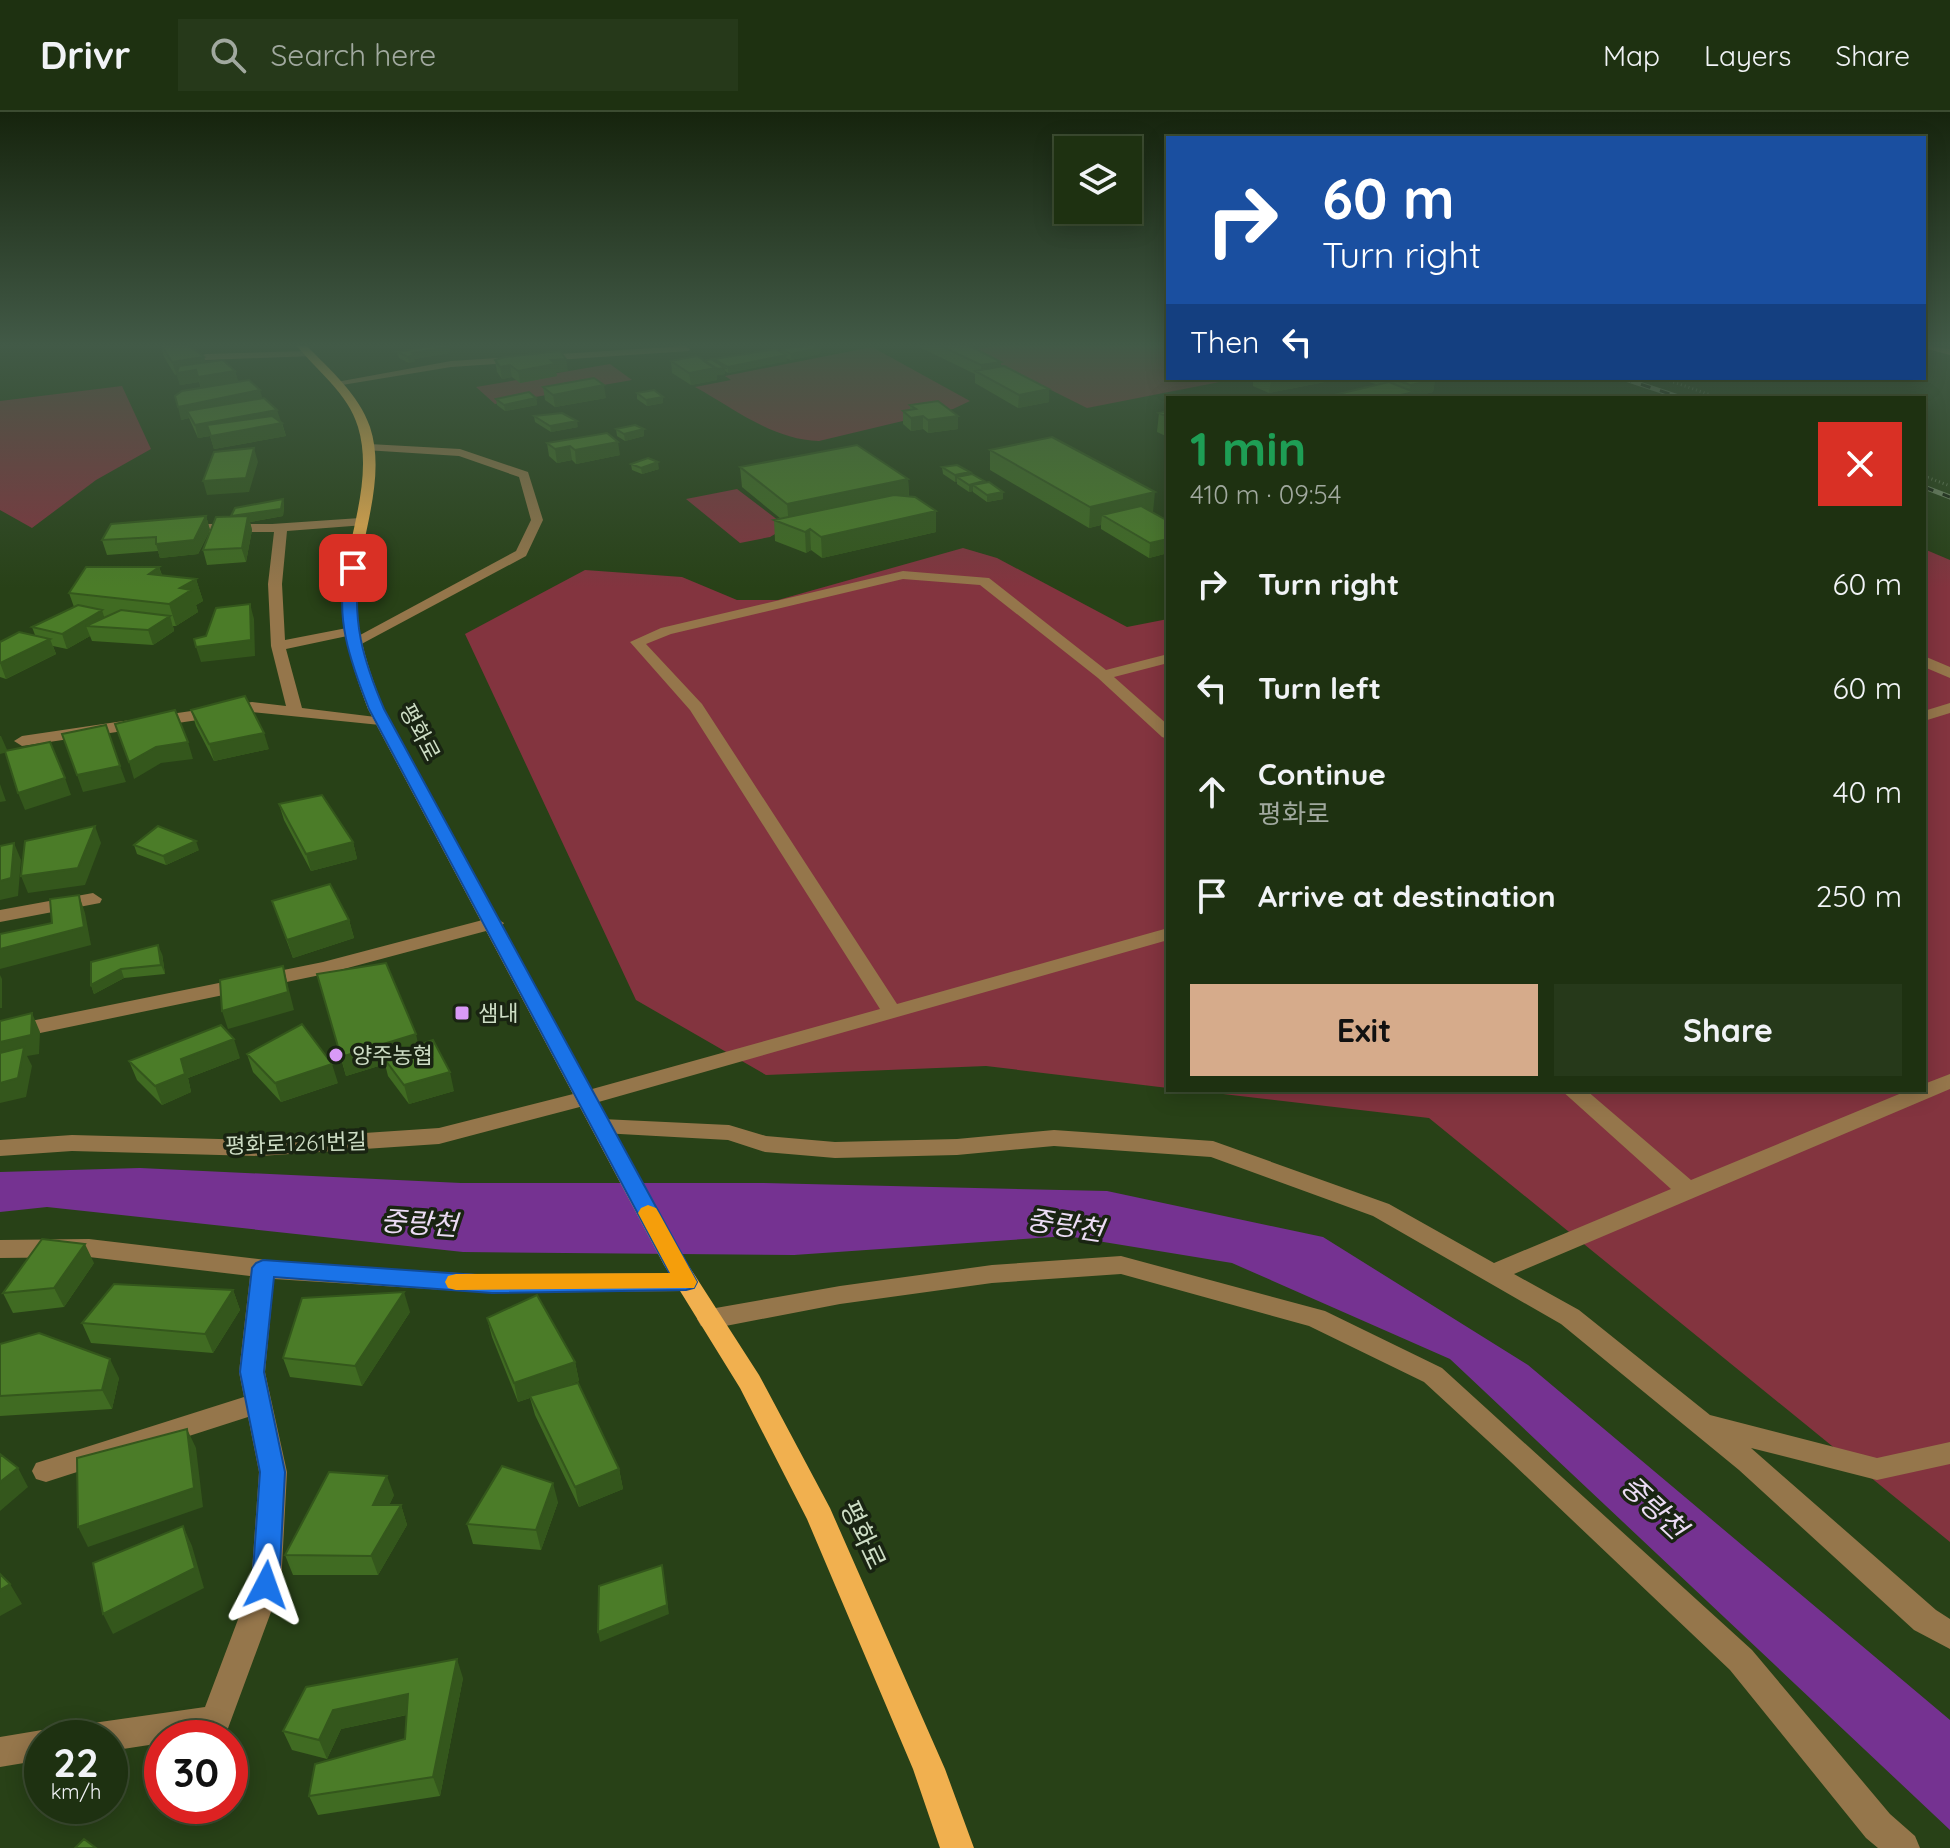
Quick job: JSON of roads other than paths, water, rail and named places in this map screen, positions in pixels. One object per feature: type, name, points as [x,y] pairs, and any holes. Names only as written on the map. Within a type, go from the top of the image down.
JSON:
[{"type":"main road","name":"평화로","points":[[364,426],[369,448],[369,474],[350,591],[357,661],[384,723],[681,1273],[750,1382],[820,1517],[923,1755],[957,1848]]},
{"type":"street","points":[[278,646],[353,638],[521,553],[537,520],[524,475],[460,453],[369,448]]},
{"type":"street","points":[[176,529],[281,528],[360,522]]},
{"type":"street","points":[[281,528],[275,584],[278,646],[295,711]]},
{"type":"street","points":[[892,1012],[696,707],[637,642],[666,631],[903,575],[984,581],[1103,675],[1166,732]]},
{"type":"street","points":[[1103,675],[1166,659]]},
{"type":"street","points":[[1926,662],[1950,673]]},
{"type":"street","points":[[22,741],[252,707],[384,723]]},
{"type":"street","points":[[1926,715],[1950,708]]},
{"type":"street","points":[[0,916],[93,899]]},
{"type":"street","points":[[0,1031],[16,1031],[325,968],[494,923]]},
{"type":"street","name":"평화로1261번길","points":[[0,1148],[72,1143],[260,1148],[439,1136],[587,1098],[1166,935]]},
{"type":"street","points":[[1926,1091],[1950,1081]]},
{"type":"street","points":[[1574,1092],[1689,1191]]},
{"type":"street","points":[[1495,1272],[1924,1092]]},
{"type":"street","points":[[602,1126],[729,1133],[765,1144],[835,1150],[957,1147],[1054,1138],[1213,1149],[1381,1210],[1570,1317],[1761,1472],[1925,1620],[1950,1635]]},
{"type":"street","points":[[0,1249],[89,1248],[263,1268],[492,1284],[681,1273]]},
{"type":"street","points":[[710,1319],[840,1295],[992,1274],[1121,1265],[1316,1318],[1433,1375],[1510,1444],[1741,1660],[1878,1826],[1903,1848]]},
{"type":"street","points":[[128,1733],[216,1720],[266,1585],[273,1472],[252,1372],[263,1268]]},
{"type":"street","points":[[46,1471],[259,1403]]},
{"type":"street","points":[[1702,1424],[1877,1469],[1950,1453]]},
{"type":"street","points":[[0,1752],[24,1748]]},
{"type":"water","name":"중랑천","points":[[140,1168],[461,1183],[764,1183],[1107,1191],[1323,1237],[1528,1365],[1950,1720],[1950,1830],[1450,1359],[1232,1263],[1067,1236],[794,1255],[463,1252],[47,1207],[0,1212],[0,1172]]},
{"type":"railway","points":[[1926,488],[1950,497]]},
{"type":"place","name":"샘내","points":[[462,1013]]},
{"type":"place","name":"양주농협","points":[[336,1055]]}]
